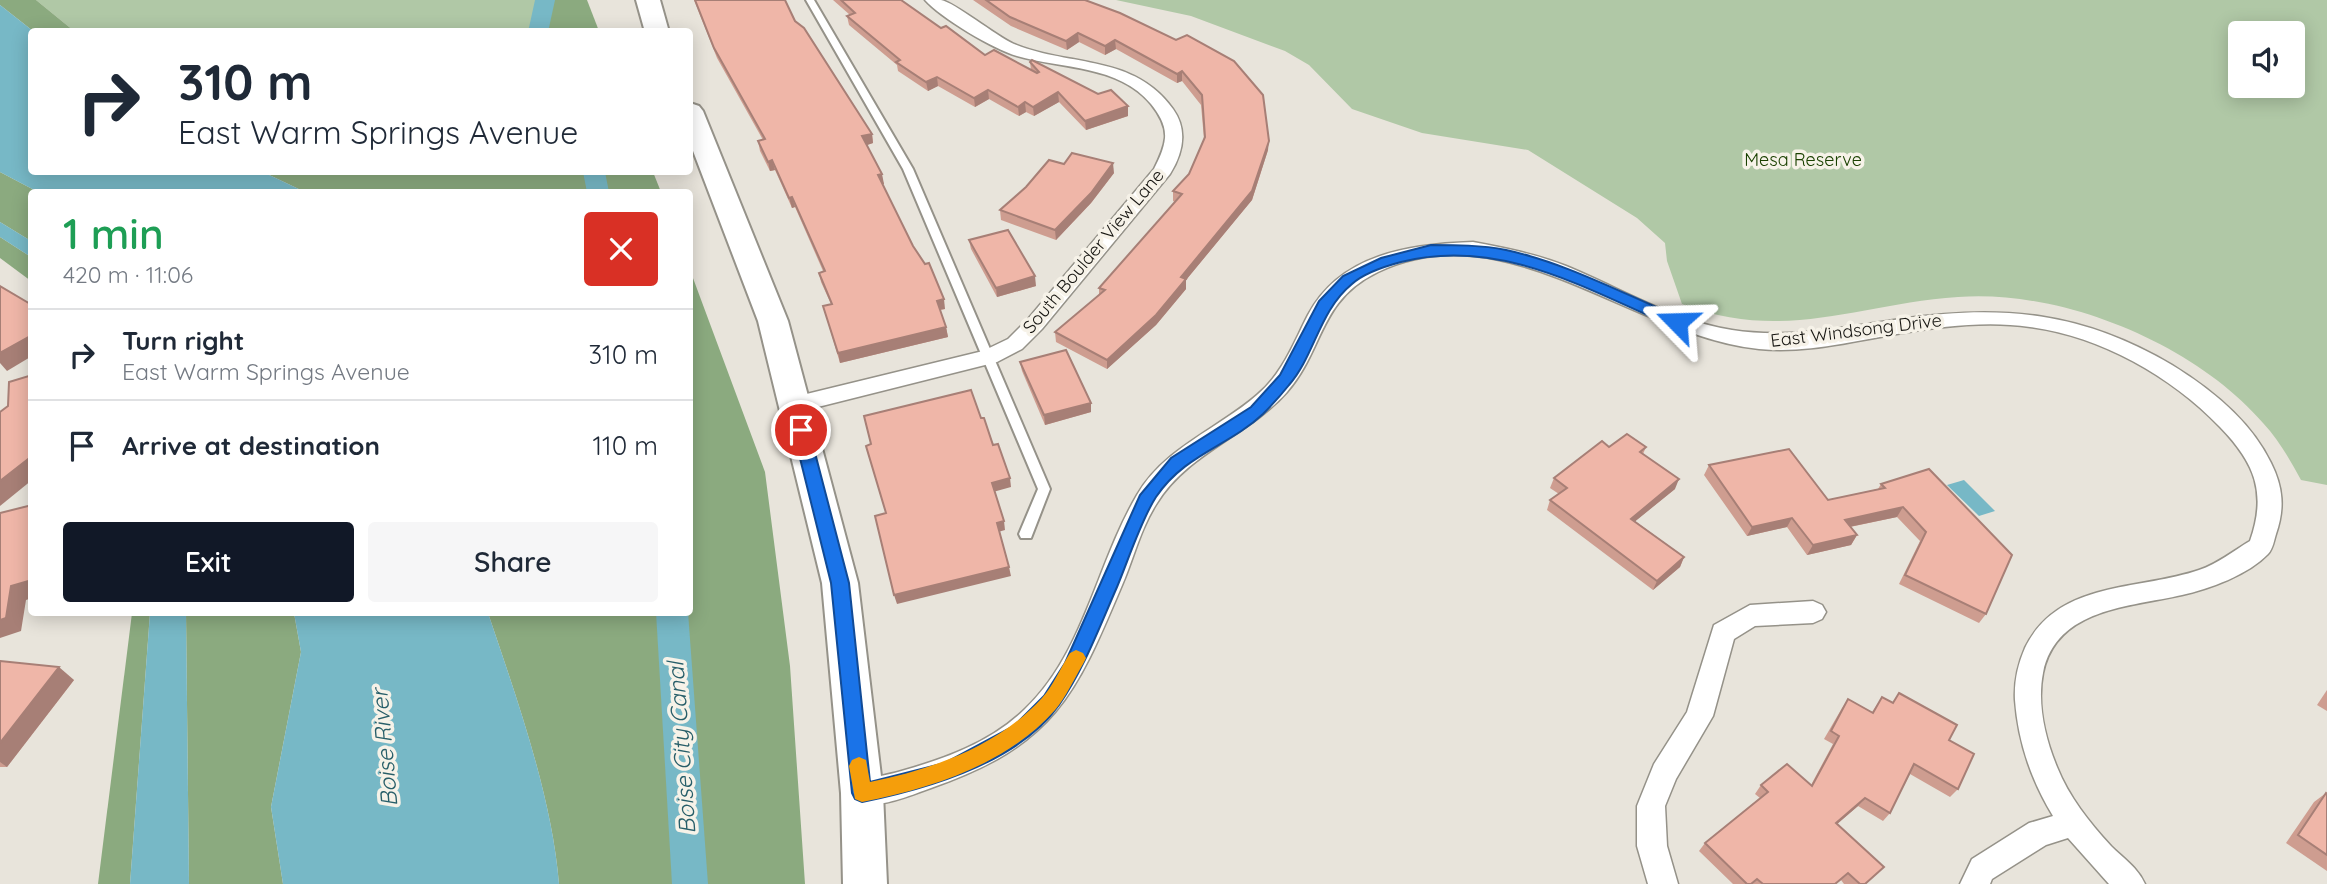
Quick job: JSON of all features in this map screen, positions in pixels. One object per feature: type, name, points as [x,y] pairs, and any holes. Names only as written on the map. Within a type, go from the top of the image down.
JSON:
[{"type":"street","points":[[648,0],[656,28]]},
{"type":"street","name":"South Boulder View Lane","points":[[794,405],[989,357],[1015,344],[1035,324],[1163,170],[1174,143],[1172,120],[1155,95],[1128,77],[1098,66],[1019,51],[993,39],[933,0]]},
{"type":"street","points":[[693,119],[773,321],[840,583],[862,793],[865,884]]},
{"type":"street","name":"East Windsong Drive","points":[[862,793],[913,782],[950,770],[1021,732],[1050,702],[1072,668],[1149,495],[1177,462],[1256,411],[1286,378],[1324,304],[1348,279],[1386,261],[1431,250],[1472,250],[1506,255],[1544,266],[1694,329],[1762,342],[1828,338],[1938,320],[1988,316],[2034,320],[2070,327],[2128,350],[2181,380],[2215,407],[2235,428],[2268,480],[2272,507],[2260,547],[2218,573],[2119,596],[2075,611],[2042,638],[2028,669],[2028,718],[2037,758],[2053,793],[2075,823],[2130,884]]},
{"type":"street","points":[[1663,884],[1652,846],[1651,806],[1664,773],[1699,716],[1723,633],[1750,616],[1814,611]]},
{"type":"street","points":[[1975,884],[1982,869],[2039,833],[2075,823]]},
{"type":"lane","points":[[810,0],[908,169],[1044,489],[1026,534]]},
{"type":"green space","points":[[0,0],[36,0],[70,28],[29,28],[0,5]]},
{"type":"green space","points":[[36,0],[554,0],[536,28],[70,28]]},
{"type":"green space","points":[[554,0],[587,0],[598,28],[536,28]]},
{"type":"green space","name":"Mesa Reserve","points":[[1116,0],[2327,0],[2327,485],[2301,480],[2279,443],[2263,423],[2235,395],[2201,369],[2164,346],[2124,327],[2082,313],[2040,302],[1998,297],[1958,297],[1788,321],[1719,315],[1682,304],[1667,261],[1665,243],[1637,218],[1528,150],[1422,133],[1352,109],[1309,65],[1285,51],[1191,16]]},
{"type":"green space","points":[[0,172],[32,189],[28,189],[28,239],[0,222]]},
{"type":"green space","points":[[269,175],[654,175],[660,189],[299,189]]},
{"type":"green space","points":[[0,237],[28,255],[28,279],[0,258]]},
{"type":"green space","points":[[693,278],[765,472],[790,666],[805,884],[559,884],[549,816],[521,712],[489,616],[693,616]]},
{"type":"green space","points":[[132,616],[150,616],[130,884],[98,884]]},
{"type":"green space","points":[[186,616],[295,616],[301,652],[271,807],[283,884],[189,884]]},
{"type":"water","points":[[0,5],[29,28],[28,175],[269,175],[299,189],[32,189],[0,172]]},
{"type":"water","points":[[0,222],[28,239],[28,255],[0,237]]},
{"type":"water","points":[[1964,480],[1995,511],[1979,516],[1947,485]]},
{"type":"water","points":[[150,616],[186,616],[189,884],[130,884]]},
{"type":"water","name":"Boise River","points":[[295,616],[489,616],[541,781],[559,884],[283,884],[271,807],[301,652]]},
{"type":"building","points":[[695,0],[785,0],[795,21],[804,28],[872,134],[862,136],[882,174],[878,175],[913,246],[925,264],[929,263],[944,299],[937,301],[946,327],[838,353],[823,306],[832,304],[819,273],[825,271],[792,197],[789,198],[772,160],[768,162],[758,141],[765,139],[714,48]]},
{"type":"building","points":[[841,0],[901,0],[941,28],[946,26],[985,55],[994,50],[1037,73],[1039,72],[1030,62],[1032,60],[1098,94],[1111,90],[1128,106],[1085,121],[1058,92],[1033,107],[1025,102],[1018,107],[988,90],[974,98],[937,77],[926,82],[896,62],[900,60],[847,16],[855,13]]},
{"type":"building","points":[[986,0],[1085,0],[1120,13],[1176,40],[1187,35],[1234,61],[1263,95],[1269,141],[1252,191],[1181,277],[1186,279],[1156,315],[1107,360],[1055,332],[1105,290],[1099,288],[1182,194],[1173,191],[1189,174],[1205,137],[1202,95],[1182,71],[1177,74],[1115,40],[1105,46],[1078,33],[1066,41],[1010,17]]},
{"type":"building","points":[[1072,153],[1113,163],[1091,193],[1055,230],[1000,210],[1026,187],[1049,160],[1064,164]]},
{"type":"building","points":[[1008,230],[1035,276],[996,288],[969,240]]},
{"type":"building","points":[[0,286],[28,303],[28,337],[0,353]]},
{"type":"building","points":[[1066,350],[1091,403],[1044,415],[1020,362]]},
{"type":"building","points":[[28,376],[28,459],[0,481],[0,412],[8,406],[9,382]]},
{"type":"building","points":[[971,390],[993,445],[998,444],[1010,478],[992,483],[1004,521],[997,523],[1009,567],[894,595],[875,516],[886,513],[866,446],[871,444],[864,416]]},
{"type":"building","points":[[1627,434],[1646,447],[1640,452],[1679,479],[1631,519],[1684,557],[1657,581],[1550,500],[1567,488],[1554,478],[1602,441],[1609,447]]},
{"type":"building","points":[[1789,449],[1828,500],[1885,488],[1881,484],[1929,469],[2012,555],[1986,614],[1905,575],[1926,532],[1903,507],[1845,520],[1857,535],[1813,545],[1792,518],[1752,527],[1709,465]]},
{"type":"building","points":[[28,506],[28,581],[11,586],[6,618],[0,620],[0,513]]},
{"type":"building","points":[[0,661],[59,667],[0,743]]},
{"type":"building","points":[[1899,693],[1957,725],[1949,740],[1974,754],[1958,789],[1914,764],[1890,813],[1865,798],[1836,823],[1884,867],[1865,884],[1860,884],[1848,873],[1835,884],[1763,884],[1757,879],[1747,884],[1705,843],[1768,792],[1761,785],[1787,764],[1812,786],[1839,736],[1831,731],[1848,699],[1873,713],[1882,697],[1893,703]]},
{"type":"building","points":[[2327,794],[2327,855],[2298,835]]},
{"type":"waterway","name":"Boise City Canal","points":[[539,28],[545,0]]},
{"type":"waterway","name":"Boise City Canal","points":[[595,175],[597,189]]},
{"type":"waterway","name":"Boise City Canal","points":[[672,616],[690,884]]},
{"type":"slow traffic","points":[[859,766],[862,793],[913,782],[967,762],[1021,732],[1050,702],[1076,658]]},
{"type":"route","points":[[801,430],[840,583],[862,793],[913,782],[950,770],[1021,732],[1050,702],[1072,668],[1149,495],[1177,462],[1256,411],[1286,378],[1324,304],[1348,279],[1386,261],[1431,250],[1472,250],[1506,255],[1544,266],[1677,322]]}]
